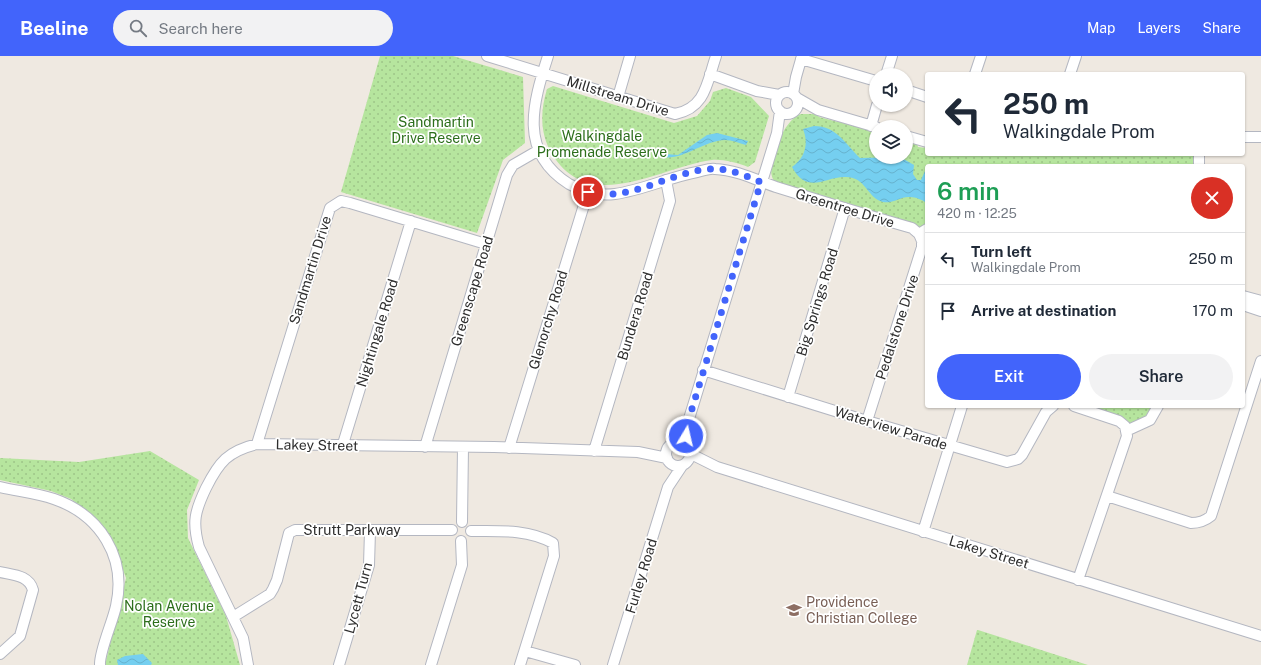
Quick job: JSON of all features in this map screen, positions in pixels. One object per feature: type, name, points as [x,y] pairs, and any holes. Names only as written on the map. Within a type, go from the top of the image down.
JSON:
[{"type":"street","name":"Millstream Drive","points":[[487,56],[675,114],[692,109],[702,97],[716,56]]},
{"type":"street","points":[[548,56],[534,101],[533,116],[536,141],[539,150],[555,173],[573,186],[588,192]]},
{"type":"street","points":[[618,97],[630,56]]},
{"type":"street","points":[[888,68],[892,56]]},
{"type":"street","points":[[976,72],[981,56]]},
{"type":"street","points":[[1071,72],[1076,56]]},
{"type":"street","points":[[683,465],[675,452],[688,422],[776,133],[796,77],[801,57],[869,79]]},
{"type":"street","points":[[710,74],[757,91],[789,95],[818,110],[869,125]]},
{"type":"street","points":[[757,91],[785,110],[818,110]]},
{"type":"street","points":[[913,92],[925,96]]},
{"type":"street","points":[[785,110],[798,104],[789,95]]},
{"type":"street","points":[[1245,137],[1261,137]]},
{"type":"street","points":[[913,138],[925,141]]},
{"type":"street","name":"Greenscape Road","points":[[425,447],[507,174],[513,165],[539,150]]},
{"type":"street","name":"Greentree Drive","points":[[588,192],[614,194],[714,168],[742,174],[761,182],[923,231]]},
{"type":"street","name":"Bundera Road","points":[[594,451],[670,201],[666,180]]},
{"type":"street","name":"Glenorchy Road","points":[[509,448],[588,192]]},
{"type":"street","name":"Sandmartin Drive","points":[[257,444],[330,208],[341,201],[486,244]]},
{"type":"street","name":"Big Springs Road","points":[[788,397],[845,208]]},
{"type":"street","name":"Nightingale Road","points":[[343,444],[411,221]]},
{"type":"street","name":"Pedalstone Drive","points":[[867,421],[922,247],[923,231]]},
{"type":"street","points":[[1245,297],[1261,301]]},
{"type":"street","points":[[1245,306],[1261,311]]},
{"type":"street","points":[[1107,496],[1191,523],[1206,520],[1211,516],[1261,361]]},
{"type":"street","name":"Waterview Parade","points":[[703,370],[999,460],[1012,461],[1022,455],[1046,412],[1051,408]]},
{"type":"street","points":[[923,532],[961,408]]},
{"type":"street","points":[[1078,580],[1126,440],[1125,426],[1119,421],[1080,408]]},
{"type":"street","points":[[1126,431],[1150,420],[1157,408]]},
{"type":"street","name":"Lakey Street","points":[[248,665],[243,638],[199,547],[195,532],[195,512],[216,468],[221,462],[239,449],[257,444],[343,444],[675,452],[716,467],[923,532],[1261,636]]},
{"type":"street","points":[[462,448],[462,522]]},
{"type":"street","name":"Lakey Street","points":[[675,452],[674,466],[683,465],[716,467]]},
{"type":"street","name":"Furley Road","points":[[613,665],[668,487],[675,452]]},
{"type":"street","name":"Furley Road","points":[[668,487],[683,465]]},
{"type":"street","points":[[0,487],[53,498],[90,518],[113,553],[118,576],[116,605],[100,665]]},
{"type":"street","points":[[462,522],[469,526],[471,531],[469,537],[461,541],[453,536],[452,530],[456,523],[462,522]]},
{"type":"street","name":"Strutt Parkway","points":[[233,617],[270,594],[277,580],[289,533],[295,530],[452,530]]},
{"type":"street","name":"Lycett Turn","points":[[339,665],[369,565],[370,531]]},
{"type":"street","points":[[471,531],[527,534],[544,538],[553,543],[555,550],[554,556],[520,665]]},
{"type":"street","points":[[432,665],[462,565],[461,541]]},
{"type":"street","points":[[0,572],[25,578],[29,581],[33,590],[20,636],[0,654]]},
{"type":"street","points":[[525,651],[576,665]]},
{"type":"green space","name":"Sandmartin Drive Reserve","points":[[380,56],[453,56],[523,77],[525,143],[503,160],[477,233],[341,192]]},
{"type":"green space","name":"Walkingdale Promenade Reserve","points":[[553,86],[674,123],[697,116],[710,101],[713,92],[726,88],[751,97],[769,116],[755,162],[748,167],[720,160],[712,160],[691,164],[648,178],[626,183],[605,185],[586,182],[568,172],[552,154],[543,131],[542,114],[547,89]]},
{"type":"green space","points":[[801,114],[817,114],[819,117],[838,122],[841,120],[869,129],[869,164],[913,164],[913,142],[917,143],[918,147],[925,148],[925,156],[1193,156],[1194,164],[925,164],[925,226],[918,228],[775,182],[772,176],[771,167],[773,156],[782,134],[794,118]]},
{"type":"green space","points":[[1087,408],[1153,408],[1148,416],[1130,424]]},
{"type":"green space","name":"Nolan Avenue Reserve","points":[[150,451],[199,480],[187,510],[188,538],[226,616],[240,665],[105,665],[126,578],[110,535],[90,514],[71,499],[51,491],[0,480],[0,458],[79,462]]},
{"type":"green space","points":[[978,630],[1088,665],[967,665]]},
{"type":"water","points":[[814,126],[829,129],[835,132],[860,158],[869,158],[869,164],[912,164],[914,165],[913,174],[917,180],[921,180],[925,171],[925,202],[919,199],[907,197],[890,202],[883,202],[873,196],[858,180],[853,178],[838,177],[811,183],[804,181],[798,176],[792,167],[803,155],[806,145],[803,129]]},
{"type":"water","points":[[717,133],[748,141],[746,145],[728,140],[715,141],[679,156],[661,157],[652,153],[678,155],[707,135]]},
{"type":"water","points":[[143,654],[152,663],[151,665],[118,665],[117,660],[125,656]]},
{"type":"place","name":"Providence Christian College","points":[[794,610]]},
{"type":"route","points":[[588,192],[595,194],[614,194],[689,173],[714,168],[742,174],[761,182],[703,370],[688,422],[686,436]]}]
